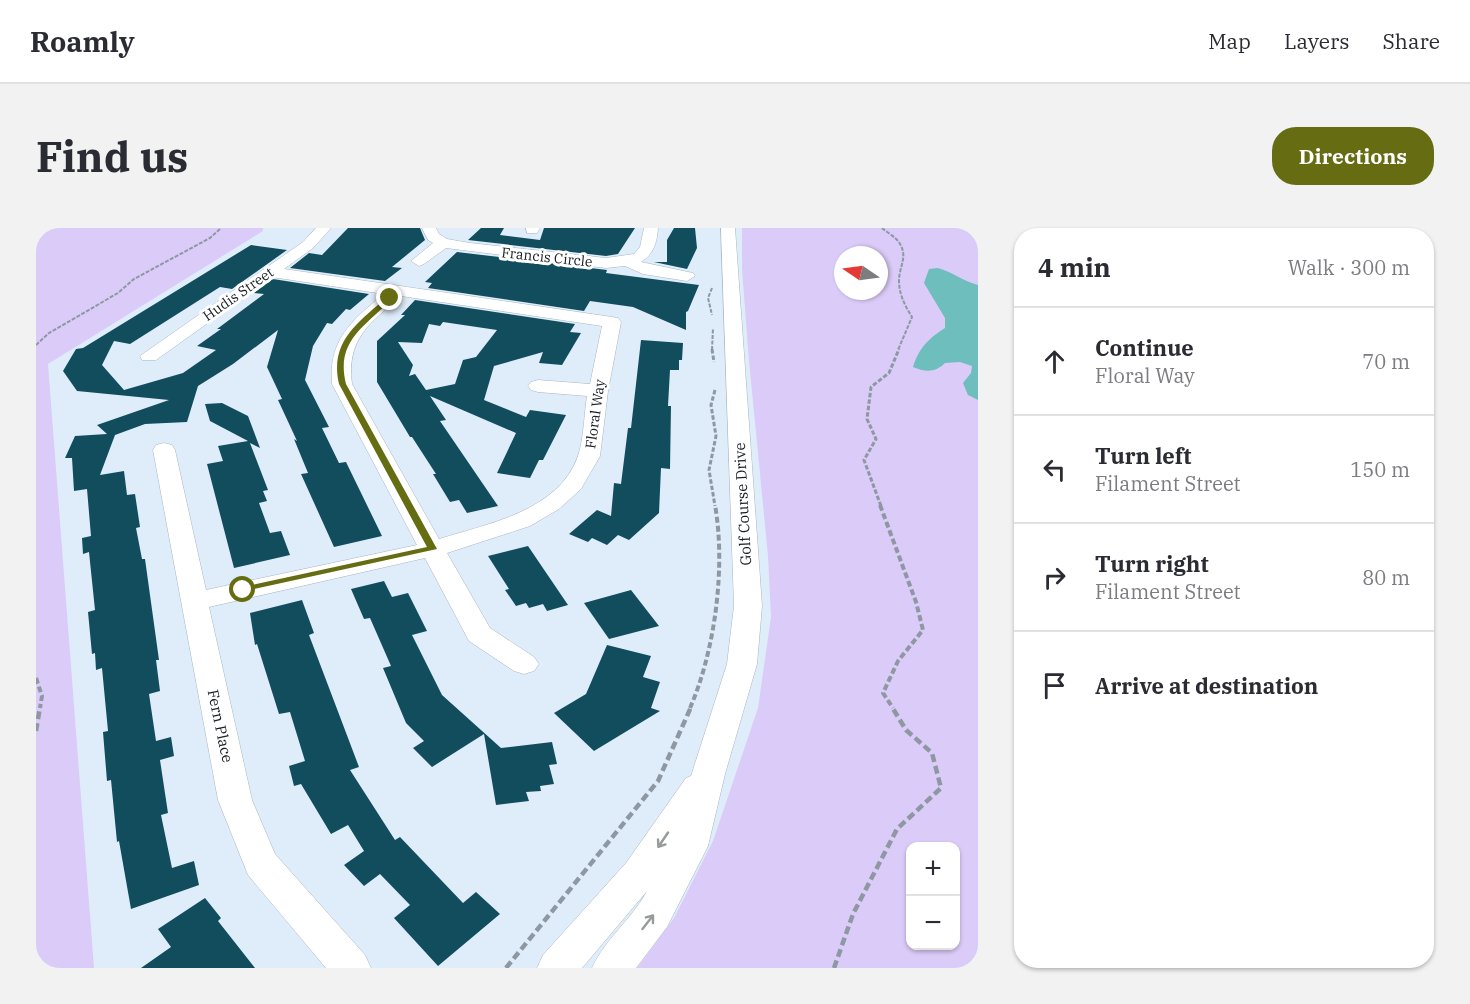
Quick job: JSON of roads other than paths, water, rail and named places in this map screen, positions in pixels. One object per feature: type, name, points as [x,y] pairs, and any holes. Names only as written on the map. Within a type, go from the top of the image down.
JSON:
[{"type":"street","name":"Hudis Street","points":[[148,356],[308,245],[324,228]]},
{"type":"street","points":[[419,261],[443,243],[433,237],[429,228]]},
{"type":"street","points":[[628,262],[645,254],[650,246],[651,228]]},
{"type":"street","name":"Golf Course Drive","points":[[612,968],[654,915],[690,846],[708,774],[742,664],[748,606],[728,228]]},
{"type":"street","name":"Francis Circle","points":[[443,243],[470,249],[584,262],[628,262],[643,269],[687,276]]},
{"type":"street","name":"Floral Way","points":[[195,601],[433,549],[520,521],[551,504],[573,484],[589,456],[598,391],[612,322],[270,272]]},
{"type":"street","points":[[398,290],[352,331],[342,352],[339,368],[342,384],[479,634],[524,664]]},
{"type":"street","points":[[537,386],[598,391]]},
{"type":"street","name":"Fern Place","points":[[164,450],[235,800],[261,864],[351,968]]},
{"type":"street","name":"Golf Course Drive","points":[[557,968],[639,874],[708,774]]}]
